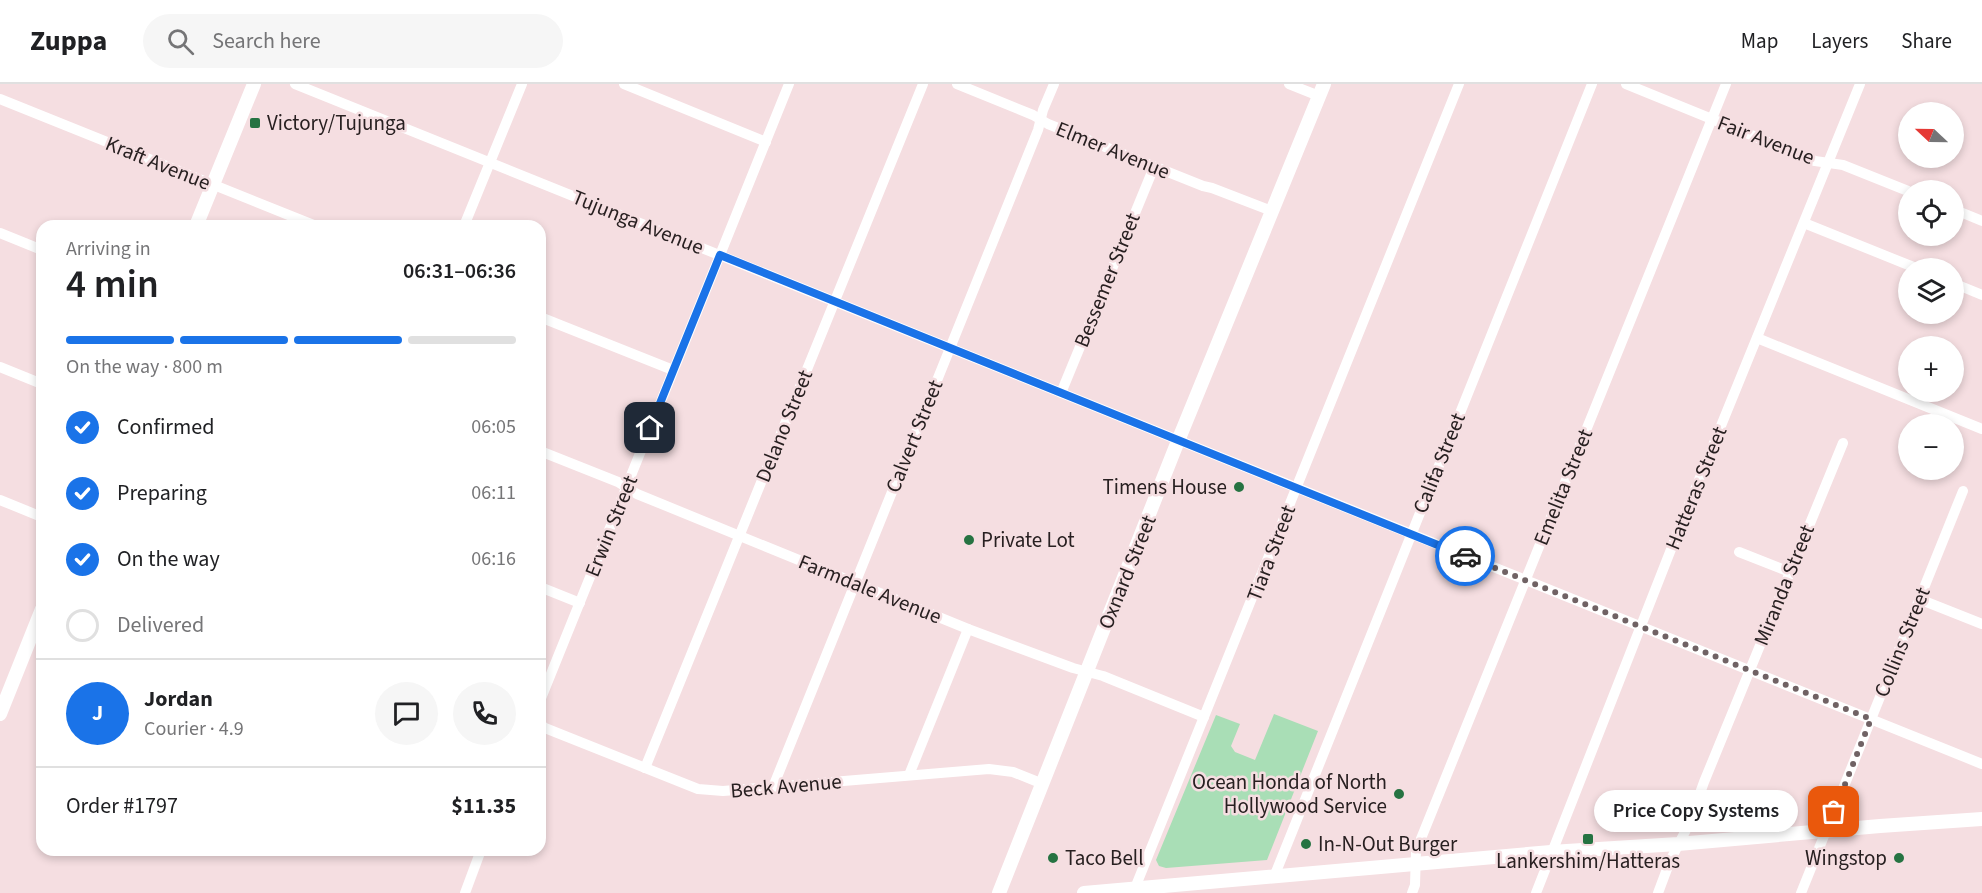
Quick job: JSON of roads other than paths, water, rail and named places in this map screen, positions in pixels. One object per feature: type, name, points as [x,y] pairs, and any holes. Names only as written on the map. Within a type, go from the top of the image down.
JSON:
[{"type":"main road","points":[[199,220],[254,84]]},
{"type":"main road","name":"Oxnard Street","points":[[999,893],[1178,441],[1321,90]]},
{"type":"main road","points":[[0,714],[36,624]]},
{"type":"main road","points":[[1084,893],[1551,852],[1982,819]]},
{"type":"street","name":"Tujunga Avenue","points":[[295,84],[1749,671],[1981,760]]},
{"type":"street","points":[[466,220],[522,84]]},
{"type":"street","points":[[624,84],[766,142]]},
{"type":"street","name":"Erwin Street","points":[[546,686],[789,84]]},
{"type":"street","name":"Delano Street","points":[[645,768],[923,84]]},
{"type":"street","name":"Elmer Avenue","points":[[957,84],[1154,166],[1272,211]]},
{"type":"street","name":"Calvert Street","points":[[772,787],[1034,141],[1054,84]]},
{"type":"street","points":[[1288,84],[1321,90]]},
{"type":"street","name":"Tiara Street","points":[[1135,888],[1459,84]]},
{"type":"street","name":"Califa Street","points":[[1274,877],[1592,84]]},
{"type":"street","name":"Fair Avenue","points":[[1626,84],[1815,160],[1843,165],[1898,187]]},
{"type":"street","name":"Emelita Street","points":[[1412,893],[1415,885],[1416,850],[1726,84]]},
{"type":"street","name":"Hatteras Street","points":[[1536,893],[1640,627],[1860,84]]},
{"type":"street","name":"Kraft Avenue","points":[[0,99],[301,220]]},
{"type":"street","name":"Bessemer Street","points":[[1061,393],[1154,166]]},
{"type":"street","points":[[1964,214],[1982,221]]},
{"type":"street","points":[[1804,223],[1898,261]]},
{"type":"street","points":[[0,233],[36,248]]},
{"type":"street","points":[[1964,288],[1982,295]]},
{"type":"street","points":[[546,319],[673,370]]},
{"type":"street","points":[[1757,338],[1982,429]]},
{"type":"street","points":[[0,367],[36,382]]},
{"type":"street","name":"Miranda Street","points":[[1658,893],[1678,844],[1689,824],[1704,782],[1843,443]]},
{"type":"street","name":"Farmdale Avenue","points":[[546,453],[618,482],[638,494],[968,629],[1087,673],[1103,676],[1204,717]]},
{"type":"street","name":"Collins Street","points":[[1801,893],[1963,491]]},
{"type":"street","points":[[0,500],[36,515]]},
{"type":"street","points":[[1739,552],[1790,572]]},
{"type":"street","points":[[546,589],[580,603]]},
{"type":"street","points":[[1919,599],[1982,624]]},
{"type":"street","points":[[909,776],[968,629]]},
{"type":"street","name":"Beck Avenue","points":[[546,728],[698,789],[723,791],[989,769],[1013,772],[1043,784]]},
{"type":"street","points":[[465,893],[479,856]]},
{"type":"place","name":"Victory/Tujunga","points":[[255,123]]},
{"type":"place","name":"Timens House","points":[[1239,487]]},
{"type":"place","name":"Private Lot","points":[[969,540]]},
{"type":"place","name":"Ocean Honda of North Hollywood Service","points":[[1399,794]]},
{"type":"place","name":"Price Copy Systems","points":[[1834,812]]},
{"type":"place","name":"Lankershim/Hatteras","points":[[1588,839]]},
{"type":"place","name":"In-N-Out Burger","points":[[1306,844]]},
{"type":"place","name":"Taco Bell","points":[[1053,858]]},
{"type":"place","name":"Wingstop","points":[[1899,858]]}]
